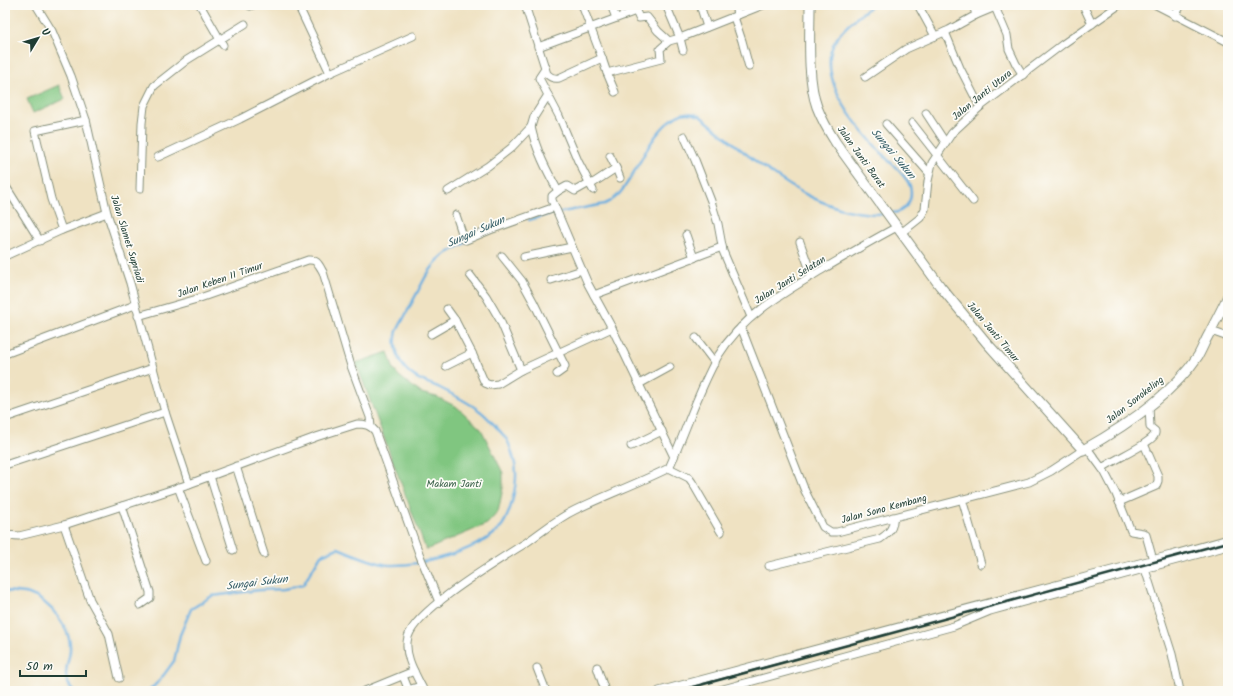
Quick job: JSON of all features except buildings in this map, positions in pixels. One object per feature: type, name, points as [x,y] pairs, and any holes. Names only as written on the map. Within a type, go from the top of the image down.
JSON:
[{"type":"street","name":"Jalan Slamet Supriadi","points":[[36,5],[52,31],[71,76],[86,120],[107,213],[130,283],[165,412],[189,484]]},
{"type":"street","points":[[200,5],[221,42]]},
{"type":"street","points":[[298,5],[330,73]]},
{"type":"street","points":[[525,5],[545,69],[551,78],[559,78],[602,58]]},
{"type":"street","points":[[582,5],[615,92]]},
{"type":"street","points":[[611,5],[616,18]]},
{"type":"street","points":[[666,5],[680,38],[683,50]]},
{"type":"street","points":[[700,5],[708,27]]},
{"type":"street","points":[[734,5],[749,67]]},
{"type":"street","points":[[607,73],[661,59],[660,49],[669,41],[763,5]]},
{"type":"street","name":"Jalan Janti Barat","points":[[810,5],[812,79],[817,106],[826,128],[897,228]]},
{"type":"street","points":[[918,5],[935,36]]},
{"type":"street","points":[[972,5],[976,15]]},
{"type":"street","points":[[1082,5],[1092,24]]},
{"type":"street","name":"Jalan Janti Utara","points":[[897,228],[920,218],[924,209],[929,173],[932,163],[945,142],[960,125],[980,107],[1063,44],[1119,5]]},
{"type":"street","points":[[1156,5],[1228,42]]},
{"type":"street","points":[[1175,16],[1181,5]]},
{"type":"street","points":[[865,77],[906,49],[945,32],[976,15],[999,6],[1007,35],[1009,49],[1023,75]]},
{"type":"street","points":[[538,47],[636,11],[639,18],[647,17],[658,32],[669,41]]},
{"type":"street","points":[[140,189],[144,106],[154,86],[187,60],[221,42],[245,24]]},
{"type":"street","points":[[945,32],[960,68],[980,107]]},
{"type":"street","points":[[158,157],[330,73],[413,36]]},
{"type":"street","points":[[545,69],[539,78],[591,186]]},
{"type":"street","points":[[448,192],[488,166],[511,148],[531,127],[534,117],[548,95]]},
{"type":"street","points":[[926,113],[945,142]]},
{"type":"street","points":[[62,230],[51,199],[35,131],[86,120]]},
{"type":"street","points":[[912,123],[973,201]]},
{"type":"street","points":[[886,124],[929,173]]},
{"type":"street","points":[[531,127],[544,164],[558,191]]},
{"type":"street","points":[[684,136],[696,160],[711,201],[718,224],[722,248],[751,316]]},
{"type":"street","points":[[610,156],[620,178]]},
{"type":"street","points":[[616,168],[591,186],[575,191],[567,186],[552,196],[555,208],[582,270],[612,328],[674,457]]},
{"type":"street","points":[[5,185],[40,241]]},
{"type":"street","points":[[456,215],[464,239],[466,240],[490,230],[555,208]]},
{"type":"street","points":[[5,256],[62,230],[107,213]]},
{"type":"street","name":"Jalan Janti Selatan","points":[[669,468],[702,387],[726,346],[751,316],[812,276],[897,228]]},
{"type":"street","name":"Jalan Janti Timur","points":[[897,228],[940,286],[986,342],[1085,449]]},
{"type":"street","points":[[686,235],[694,258]]},
{"type":"street","points":[[800,242],[812,276]]},
{"type":"street","points":[[524,257],[572,247]]},
{"type":"street","points":[[594,295],[722,248]]},
{"type":"street","points":[[502,256],[522,281],[558,352],[565,368],[557,374]]},
{"type":"street","name":"Jalan Keben II Timur","points":[[138,316],[197,299],[308,260],[313,260],[318,263],[323,272],[350,366],[370,417],[372,427]]},
{"type":"street","points":[[551,280],[582,270]]},
{"type":"street","points":[[470,276],[486,296],[500,320],[521,370]]},
{"type":"street","name":"Jalan Sonokeling","points":[[1085,449],[1105,438],[1149,406],[1186,372],[1198,355],[1228,297]]},
{"type":"street","points":[[5,354],[135,306]]},
{"type":"street","points":[[447,309],[455,320],[472,353],[485,383],[490,385],[498,384],[521,370],[612,328]]},
{"type":"street","points":[[431,334],[455,320]]},
{"type":"street","name":"Jalan Sono Kembang","points":[[741,327],[804,491],[824,527],[831,532],[837,532],[893,516],[1029,482],[1042,477],[1085,449]]},
{"type":"street","points":[[1211,331],[1228,337]]},
{"type":"street","points":[[696,338],[715,363]]},
{"type":"street","points":[[446,366],[472,353]]},
{"type":"street","points":[[639,384],[670,367]]},
{"type":"street","points":[[5,418],[153,368]]},
{"type":"street","points":[[1102,468],[1120,456],[1129,454],[1156,434],[1150,426],[1149,406]]},
{"type":"street","points":[[5,465],[165,412]]},
{"type":"street","points":[[5,535],[19,536],[64,525],[189,484],[316,437],[357,424],[364,424],[372,427],[375,431],[420,556],[439,602]]},
{"type":"street","points":[[631,446],[662,432]]},
{"type":"street","points":[[1119,502],[1156,486],[1158,481],[1156,472],[1144,444]]},
{"type":"street","points":[[1085,449],[1102,468],[1119,502],[1130,531],[1143,533],[1146,535],[1153,560]]},
{"type":"street","points":[[236,466],[264,554]]},
{"type":"street","points":[[403,676],[408,690],[422,689],[407,654],[408,637],[422,616],[439,602],[565,516],[669,468],[689,478],[721,532]]},
{"type":"street","points":[[210,476],[233,550]]},
{"type":"street","points":[[178,487],[206,561]]},
{"type":"street","points":[[962,499],[981,564]]},
{"type":"street","points":[[122,506],[150,592],[150,598],[140,605]]},
{"type":"street","points":[[769,566],[880,539],[892,529],[893,516]]},
{"type":"street","points":[[64,525],[90,600],[109,634],[119,678]]},
{"type":"street","points":[[660,691],[1228,539]]},
{"type":"street","points":[[716,691],[954,626],[990,611],[1228,546]]},
{"type":"street","points":[[1145,569],[1172,654],[1180,691]]},
{"type":"street","points":[[597,667],[605,691]]},
{"type":"street","points":[[537,668],[546,691]]},
{"type":"street","points":[[365,691],[414,671]]},
{"type":"green space","points":[[59,85],[65,99],[33,113],[27,99]]},
{"type":"green space","name":"Makam Janti","points":[[388,352],[394,370],[399,376],[421,393],[437,397],[457,407],[481,429],[503,473],[503,488],[498,512],[487,524],[426,550],[356,363]]},
{"type":"waterway","name":"Sungai Sukun","points":[[872,5],[840,33],[832,48],[830,56],[830,70],[834,85],[848,112],[868,138],[903,175],[910,186],[911,196],[907,205],[900,211],[891,213]]},
{"type":"waterway","name":"Sungai Sukun","points":[[529,220],[546,215],[605,204],[613,199],[627,183],[659,132],[667,123],[680,114],[686,113],[692,113],[700,116],[762,166],[784,182],[808,195],[832,206],[857,212],[884,214]]},
{"type":"waterway","name":"Sungai Sukun","points":[[149,691],[160,680],[174,661],[180,635],[191,609],[212,596],[260,590],[284,589],[303,585],[321,555],[338,548],[379,563],[402,565],[431,560],[459,552],[485,540],[501,527],[510,509],[516,477],[516,468],[507,439],[490,420],[465,401],[411,374],[403,365],[396,349],[397,331],[426,276],[437,261],[444,255],[467,242]]},
{"type":"waterway","name":"Sungai Sukun","points":[[5,591],[29,594],[45,603],[58,617],[70,643],[66,677],[74,691]]},
{"type":"railway","points":[[678,691],[1228,542]]}]
